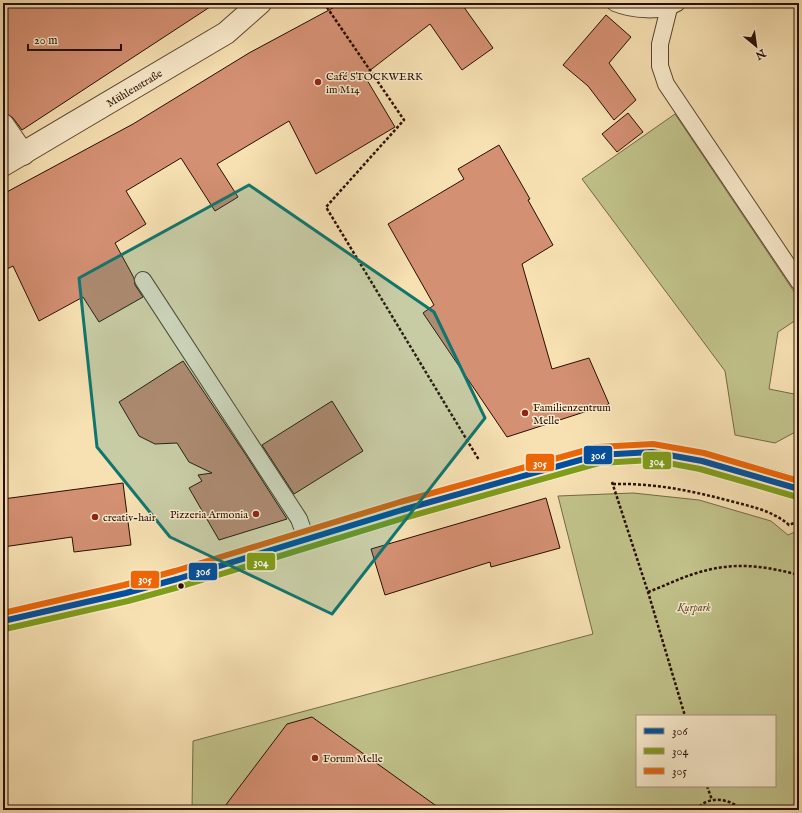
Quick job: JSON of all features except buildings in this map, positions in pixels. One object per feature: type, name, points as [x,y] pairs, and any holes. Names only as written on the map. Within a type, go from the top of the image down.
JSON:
[{"type":"street","name":"Mühlenstraße","points":[[3,165],[226,33],[260,3]]},
{"type":"street","points":[[3,125],[23,154]]},
{"type":"street","points":[[3,621],[126,593],[307,541],[402,510],[598,455],[659,453],[702,461],[799,489]]},
{"type":"lane","points":[[615,3],[621,6],[652,9],[673,5],[660,44],[660,66],[666,84],[799,282]]},
{"type":"lane","points":[[144,280],[299,519],[307,541]]},
{"type":"path","points":[[324,3],[404,120],[326,207],[494,484]]},
{"type":"path","points":[[598,455],[613,484],[648,592],[685,715]]},
{"type":"path","points":[[613,484],[658,485],[688,490],[765,510],[782,519],[789,525],[799,521]]},
{"type":"path","points":[[648,592],[708,570],[743,565],[780,570],[799,575]]},
{"type":"path","points":[[707,787],[712,800]]},
{"type":"path","points":[[696,810],[712,800],[728,801],[742,810]]},
{"type":"path","points":[[792,810],[799,808]]},
{"type":"highlighted area","points":[[249,185],[434,312],[485,418],[332,614],[170,537],[97,447],[79,278]]},
{"type":"green space","points":[[675,114],[799,299],[799,318],[778,332],[769,389],[799,395],[799,430],[775,443],[735,435],[725,371],[582,179]]},
{"type":"green space","name":"Kurpark","points":[[633,493],[699,500],[771,521],[788,535],[799,530],[799,810],[192,810],[193,741],[593,634],[558,496]]},
{"type":"transit line","name":"305","points":[[3,613],[124,585],[175,571],[400,502],[597,447],[653,444],[704,453],[799,481]]},
{"type":"transit line","name":"306","points":[[3,621],[126,593],[177,579],[402,510],[598,455],[652,452],[702,461],[799,489]]},
{"type":"transit line","name":"304","points":[[5,629],[128,601],[179,587],[404,518],[599,463],[652,460],[700,469],[797,497]]},
{"type":"place","name":"Café STOCKWERK im M14","points":[[318,82]]},
{"type":"place","name":"Familienzentrum Melle","points":[[525,413]]},
{"type":"place","name":"Pizzeria Armonia","points":[[256,514]]},
{"type":"place","name":"creativ-hair","points":[[95,517]]},
{"type":"place","name":"Forum Melle","points":[[315,758]]}]
